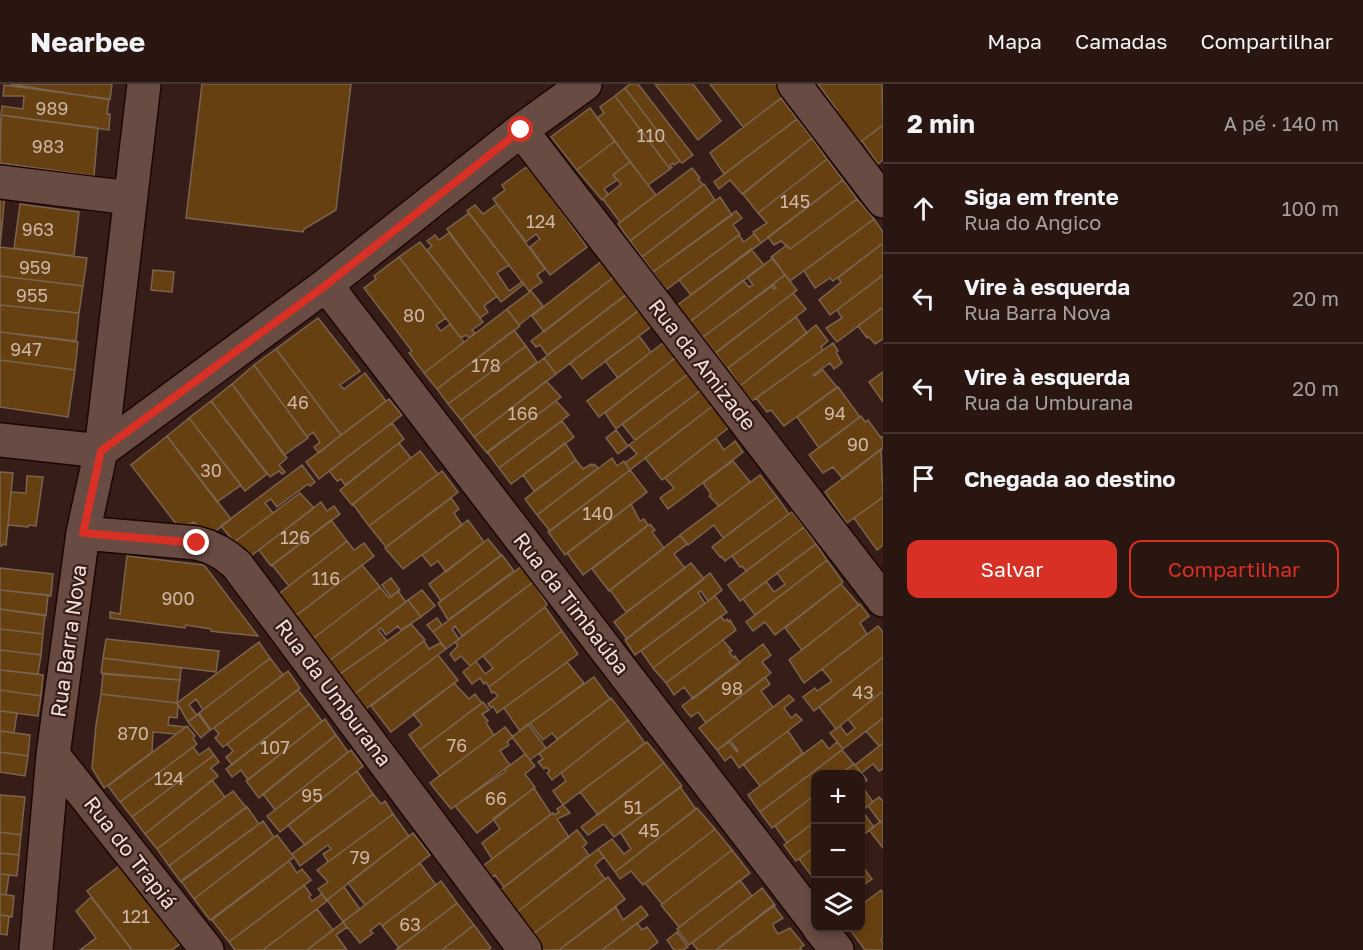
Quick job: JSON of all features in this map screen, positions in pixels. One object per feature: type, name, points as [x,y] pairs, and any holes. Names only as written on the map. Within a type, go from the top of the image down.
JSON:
[{"type":"street","name":"Rua Barra Nova","points":[[36,950],[54,755],[83,533],[101,451],[144,84]]},
{"type":"street","points":[[0,440],[101,451],[326,285],[521,130],[585,84]]},
{"type":"street","points":[[794,84],[883,201]]},
{"type":"street","name":"Rua da Amizade","points":[[521,130],[883,600]]},
{"type":"street","points":[[0,182],[130,198]]},
{"type":"street","name":"Rua da Timbaúba","points":[[326,285],[811,916]]},
{"type":"street","name":"Rua da Umburana","points":[[83,533],[197,543],[225,554],[237,565],[525,950]]},
{"type":"street","name":"Rua do Trapiá","points":[[54,755],[207,950]]},
{"type":"street","points":[[823,932],[837,950]]},
{"type":"building","points":[[10,84],[112,84],[110,100]]},
{"type":"building","points":[[202,84],[351,84],[336,210],[304,229],[303,232],[186,218]]},
{"type":"building","points":[[630,84],[638,84],[693,155],[682,163],[680,161],[625,88]]},
{"type":"building","points":[[655,84],[693,84],[721,121],[698,140]]},
{"type":"building","points":[[710,84],[781,84],[788,93],[743,127]]},
{"type":"building","points":[[818,84],[882,84],[883,125],[858,144],[833,112],[837,110]]},
{"type":"building","points":[[4,85],[109,99],[107,114],[110,114],[109,130],[1,115],[2,106],[23,109],[24,96],[3,96]]},
{"type":"building","points":[[625,88],[680,161],[670,165],[672,167],[670,169],[615,96]]},
{"type":"building","points":[[615,96],[670,169],[648,185],[597,118],[604,113],[600,107]]},
{"type":"building","points":[[781,98],[797,119],[724,174],[710,153]]},
{"type":"building","points":[[590,108],[615,141],[577,170],[551,137]]},
{"type":"building","points":[[1,115],[98,128],[94,176],[0,163]]},
{"type":"building","points":[[797,119],[812,138],[742,194],[730,180],[719,189],[714,182]]},
{"type":"building","points":[[883,125],[883,160],[878,164],[862,141]]},
{"type":"building","points":[[812,138],[827,159],[758,213],[743,194]]},
{"type":"building","points":[[615,141],[630,162],[613,175],[617,180],[604,189],[608,194],[602,200],[577,170]]},
{"type":"building","points":[[827,159],[843,180],[761,243],[753,232],[767,223],[758,213]]},
{"type":"building","points":[[630,162],[656,195],[620,222],[603,199],[621,184],[613,175]]},
{"type":"building","points":[[525,168],[530,168],[587,247],[550,275],[530,247],[540,239],[536,234],[526,242],[493,199],[505,190],[502,185]]},
{"type":"building","points":[[692,168],[703,185],[630,241],[618,224]]},
{"type":"building","points":[[843,180],[857,199],[790,249],[781,241],[774,245],[768,237]]},
{"type":"building","points":[[704,184],[715,200],[642,257],[630,241]]},
{"type":"building","points":[[0,193],[5,194],[0,247]]},
{"type":"building","points":[[720,197],[732,215],[653,272],[642,257]]},
{"type":"building","points":[[857,199],[874,219],[790,281],[771,257],[787,245],[790,249]]},
{"type":"building","points":[[20,204],[79,212],[74,256],[14,248]]},
{"type":"building","points":[[497,204],[545,269],[537,275],[542,282],[529,291],[467,211],[475,205],[483,214]]},
{"type":"building","points":[[736,211],[742,218],[733,225],[740,234],[666,290],[653,272]]},
{"type":"building","points":[[469,213],[509,265],[497,273],[509,291],[522,282],[524,284],[501,302],[447,229]]},
{"type":"building","points":[[874,219],[883,232],[883,243],[833,281],[830,278],[815,288],[804,271]]},
{"type":"building","points":[[449,233],[497,296],[484,306],[488,312],[480,318],[427,250],[432,246],[427,241],[435,235],[439,240]]},
{"type":"building","points":[[754,234],[761,243],[691,295],[679,280],[739,235],[744,242]]},
{"type":"building","points":[[420,242],[483,322],[472,330],[475,333],[469,338],[466,335],[461,338],[399,257]]},
{"type":"building","points":[[883,243],[883,275],[830,315],[819,300],[841,282],[838,278]]},
{"type":"building","points":[[0,247],[87,258],[83,286],[0,276]]},
{"type":"building","points":[[751,249],[764,265],[688,323],[675,307]]},
{"type":"building","points":[[399,257],[446,318],[436,325],[441,331],[450,324],[464,342],[424,373],[409,353],[412,351],[364,288],[376,279],[374,276]]},
{"type":"building","points":[[773,258],[785,275],[703,337],[690,322],[743,280],[749,287],[753,285],[747,277]]},
{"type":"building","points":[[603,260],[615,276],[544,332],[532,316]]},
{"type":"building","points":[[153,270],[174,272],[172,292],[151,290]]},
{"type":"building","points":[[785,275],[797,290],[715,353],[703,337],[772,286],[776,288],[773,284]]},
{"type":"building","points":[[883,275],[883,307],[837,342],[826,328],[842,318],[837,310]]},
{"type":"building","points":[[0,276],[83,286],[79,313],[0,305]]},
{"type":"building","points":[[615,276],[628,293],[547,355],[540,345],[536,347],[531,341]]},
{"type":"building","points":[[531,291],[543,306],[519,325],[507,309]]},
{"type":"building","points":[[793,293],[806,309],[727,369],[716,353]]},
{"type":"building","points":[[626,295],[638,311],[556,374],[544,358]]},
{"type":"building","points":[[0,305],[79,313],[76,341],[0,332]]},
{"type":"building","points":[[883,307],[883,339],[875,344],[858,326]]},
{"type":"building","points":[[507,309],[520,326],[437,389],[424,373]]},
{"type":"building","points":[[639,310],[652,326],[582,379],[570,363]]},
{"type":"building","points":[[796,317],[807,333],[740,386],[728,368]]},
{"type":"building","points":[[318,318],[360,371],[340,385],[344,389],[365,373],[386,401],[341,435],[276,349]]},
{"type":"building","points":[[816,325],[828,341],[821,347],[823,350],[752,401],[740,386]]},
{"type":"building","points":[[514,330],[526,346],[448,404],[437,389]]},
{"type":"building","points":[[0,332],[78,342],[75,370],[0,360]]},
{"type":"building","points":[[639,336],[651,352],[618,378],[605,361]]},
{"type":"building","points":[[663,343],[675,358],[599,417],[587,401]]},
{"type":"building","points":[[833,343],[842,363],[834,369],[830,363],[813,375],[823,370],[837,387],[784,426],[771,410],[767,412],[756,398]]},
{"type":"building","points":[[526,346],[537,362],[461,420],[448,404]]},
{"type":"building","points":[[276,349],[341,435],[319,453],[314,447],[320,442],[313,432],[307,437],[254,365]]},
{"type":"building","points":[[544,358],[556,374],[474,437],[461,420]]},
{"type":"building","points":[[675,358],[688,374],[616,429],[605,413]]},
{"type":"building","points":[[0,360],[75,370],[68,417],[0,407]]},
{"type":"building","points":[[254,365],[308,438],[284,455],[232,384]]},
{"type":"building","points":[[883,372],[883,402],[869,382]]},
{"type":"building","points":[[688,374],[701,390],[635,440],[622,424]]},
{"type":"building","points":[[546,381],[561,397],[487,453],[474,437]]},
{"type":"building","points":[[232,384],[287,458],[279,465],[285,472],[282,474],[279,471],[270,477],[211,401]]},
{"type":"building","points":[[838,387],[860,417],[819,448],[797,417]]},
{"type":"building","points":[[701,390],[714,405],[630,470],[625,463],[637,454],[629,445]]},
{"type":"building","points":[[389,399],[402,415],[319,479],[306,462]]},
{"type":"building","points":[[211,401],[267,474],[245,491],[189,418]]},
{"type":"building","points":[[556,401],[569,415],[499,468],[487,452]]},
{"type":"building","points":[[714,405],[731,426],[662,480],[645,458]]},
{"type":"building","points":[[861,416],[865,422],[868,420],[881,438],[883,436],[883,448],[843,479],[833,467],[823,473],[809,455]]},
{"type":"building","points":[[189,418],[241,485],[217,502],[167,436]]},
{"type":"building","points":[[562,421],[574,437],[511,484],[499,468]]},
{"type":"building","points":[[392,423],[404,439],[345,485],[341,479],[337,481],[329,471]]},
{"type":"building","points":[[616,430],[628,446],[618,454],[606,438]]},
{"type":"building","points":[[167,436],[231,519],[213,533],[201,531],[194,522],[180,529],[131,465]]},
{"type":"building","points":[[716,438],[724,450],[735,441],[743,452],[668,509],[660,498],[674,488],[665,478]]},
{"type":"building","points":[[399,443],[411,458],[352,505],[340,490]]},
{"type":"building","points":[[565,443],[576,460],[534,491],[523,475]]},
{"type":"building","points":[[881,449],[883,497],[847,523],[825,492]]},
{"type":"building","points":[[420,451],[438,474],[369,526],[353,504]]},
{"type":"building","points":[[612,458],[617,466],[624,461],[630,470],[550,531],[537,515]]},
{"type":"building","points":[[576,460],[583,469],[591,464],[598,468],[537,515],[525,499]]},
{"type":"building","points":[[733,461],[750,482],[719,506],[709,496],[711,494],[703,483]]},
{"type":"building","points":[[302,465],[315,482],[310,486],[308,484],[277,507],[271,499],[265,503],[273,513],[234,542],[221,526]]},
{"type":"building","points":[[630,470],[647,492],[565,555],[548,532]]},
{"type":"building","points":[[442,471],[458,492],[386,547],[369,526]]},
{"type":"building","points":[[0,472],[13,473],[6,545],[2,546],[0,546]]},
{"type":"building","points":[[760,475],[777,497],[723,538],[714,525],[688,545],[680,535]]},
{"type":"building","points":[[27,476],[43,477],[36,526],[8,525],[11,492],[26,493]]},
{"type":"building","points":[[300,493],[314,508],[247,559],[234,542]]},
{"type":"building","points":[[777,497],[789,514],[725,561],[720,557],[712,547]]},
{"type":"building","points":[[883,497],[883,545],[877,550],[854,518]]},
{"type":"building","points":[[451,498],[459,509],[454,513],[462,525],[403,569],[385,548]]},
{"type":"building","points":[[321,502],[327,511],[334,506],[340,514],[271,566],[259,550]]},
{"type":"building","points":[[631,504],[640,521],[644,519],[648,525],[583,575],[567,553]]},
{"type":"building","points":[[792,512],[804,527],[746,571],[742,566],[740,567],[732,556]]},
{"type":"building","points":[[331,520],[347,541],[289,586],[272,565]]},
{"type":"building","points":[[468,520],[484,542],[446,572],[438,561],[431,566],[422,555]]},
{"type":"building","points":[[650,524],[655,530],[652,532],[664,548],[609,591],[592,569]]},
{"type":"building","points":[[804,527],[816,544],[740,601],[728,585]]},
{"type":"building","points":[[680,535],[687,544],[674,554],[685,568],[626,612],[610,590]]},
{"type":"building","points":[[488,539],[501,555],[441,601],[429,584]]},
{"type":"building","points":[[347,541],[354,550],[364,543],[374,556],[293,618],[276,596]]},
{"type":"building","points":[[816,544],[827,560],[755,615],[743,599],[766,581],[774,592],[785,584],[777,573]]},
{"type":"building","points":[[502,555],[514,571],[448,620],[438,603]]},
{"type":"building","points":[[127,556],[204,565],[258,636],[211,631],[211,629],[186,625],[185,628],[110,618],[110,612],[120,614]]},
{"type":"building","points":[[827,560],[843,582],[775,635],[765,622],[753,631],[746,622]]},
{"type":"building","points":[[691,563],[704,579],[627,639],[614,622]]},
{"type":"building","points":[[362,565],[380,587],[310,641],[293,618]]},
{"type":"building","points":[[522,566],[533,582],[462,636],[455,626],[452,629],[459,639],[446,649],[433,632]]},
{"type":"building","points":[[0,568],[53,574],[51,596],[0,590]]},
{"type":"building","points":[[710,573],[722,590],[708,601],[701,591],[698,593],[705,603],[635,655],[625,640]]},
{"type":"building","points":[[391,578],[400,590],[391,597],[382,585]]},
{"type":"building","points":[[533,582],[547,604],[545,607],[470,666],[461,656],[455,661],[450,654],[458,646],[455,642]]},
{"type":"building","points":[[841,584],[859,605],[802,650],[785,628]]},
{"type":"building","points":[[380,587],[389,598],[398,591],[406,602],[328,662],[310,641]]},
{"type":"building","points":[[0,590],[48,595],[46,616],[0,609]]},
{"type":"building","points":[[422,590],[435,606],[421,617],[408,600]]},
{"type":"building","points":[[715,596],[727,612],[653,668],[641,651]]},
{"type":"building","points":[[408,600],[421,617],[401,630],[398,626],[386,635],[381,628],[378,630],[387,641],[338,675],[328,662]]},
{"type":"building","points":[[860,604],[869,616],[860,623],[867,634],[804,683],[789,660]]},
{"type":"building","points":[[545,607],[562,631],[489,687],[480,678],[472,684],[463,672],[476,661],[485,674],[493,668],[483,656]]},
{"type":"building","points":[[0,609],[45,615],[43,634],[0,629]]},
{"type":"building","points":[[721,616],[724,621],[727,619],[729,622],[730,620],[736,630],[666,683],[653,668]]},
{"type":"building","points":[[437,618],[442,625],[433,632],[427,625]]},
{"type":"building","points":[[411,624],[425,640],[352,696],[336,677]]},
{"type":"building","points":[[878,626],[883,632],[883,657],[814,711],[803,697],[815,688],[817,691],[832,681],[822,669]]},
{"type":"building","points":[[0,629],[43,634],[41,655],[0,650]]},
{"type":"building","points":[[562,631],[578,654],[497,713],[493,706],[491,708],[488,704],[498,696],[492,693],[489,687]]},
{"type":"building","points":[[106,639],[219,651],[216,672],[103,658]]},
{"type":"building","points":[[723,640],[732,651],[729,652],[740,663],[693,699],[684,687],[674,695],[666,683]]},
{"type":"building","points":[[424,641],[429,649],[440,643],[446,649],[363,711],[352,696]]},
{"type":"building","points":[[259,642],[270,658],[203,710],[196,699],[189,705],[197,715],[188,722],[177,703]]},
{"type":"building","points":[[763,644],[771,655],[762,662],[771,673],[706,723],[698,712],[691,717],[682,706]]},
{"type":"building","points":[[0,650],[41,655],[38,674],[0,670]]},
{"type":"building","points":[[438,655],[458,680],[391,732],[371,706]]},
{"type":"building","points":[[883,657],[883,691],[836,729],[819,707]]},
{"type":"building","points":[[103,658],[181,668],[180,680],[101,673]]},
{"type":"building","points":[[270,658],[283,675],[211,730],[199,713]]},
{"type":"building","points":[[567,662],[584,683],[520,731],[504,708]]},
{"type":"building","points":[[0,670],[43,675],[41,696],[0,690]]},
{"type":"building","points":[[288,671],[300,688],[223,747],[215,738],[219,734],[214,728]]},
{"type":"building","points":[[103,674],[180,680],[177,703],[101,694]]},
{"type":"building","points":[[594,677],[610,699],[557,739],[552,733],[543,740],[530,723]]},
{"type":"building","points":[[765,677],[770,684],[761,691],[773,707],[717,750],[699,728]]},
{"type":"building","points":[[454,683],[469,699],[475,694],[482,703],[420,750],[409,735],[422,725],[413,714]]},
{"type":"building","points":[[0,690],[41,696],[38,716],[0,711]]},
{"type":"building","points":[[298,690],[309,704],[232,765],[226,757],[233,751],[227,744]]},
{"type":"building","points":[[883,691],[883,718],[843,749],[830,733],[840,726],[847,735],[855,728],[848,719]]},
{"type":"building","points":[[101,694],[177,703],[177,718],[169,717],[168,725],[186,727],[176,734],[153,732],[152,752],[104,788],[92,768]]},
{"type":"building","points":[[789,695],[794,700],[784,708],[791,718],[796,714],[802,720],[739,768],[731,756],[725,761],[717,750],[729,742],[737,752],[730,740]]},
{"type":"building","points":[[611,698],[628,720],[552,780],[547,773],[550,771],[546,767],[544,769],[538,762],[543,759],[539,754]]},
{"type":"building","points":[[483,702],[489,710],[482,714],[494,735],[440,776],[420,750]]},
{"type":"building","points":[[309,704],[322,721],[248,780],[241,770],[232,777],[226,769]]},
{"type":"building","points":[[0,711],[17,713],[14,733],[0,731]]},
{"type":"building","points":[[198,714],[210,730],[201,738],[188,722]]},
{"type":"building","points":[[883,718],[883,743],[879,746],[866,731]]},
{"type":"building","points":[[325,719],[336,735],[259,798],[246,781]]},
{"type":"building","points":[[628,720],[645,743],[563,805],[553,791],[566,781],[561,773]]},
{"type":"building","points":[[528,724],[546,748],[530,760],[512,737]]},
{"type":"building","points":[[187,726],[195,736],[193,738],[197,744],[120,802],[108,786]]},
{"type":"building","points":[[505,727],[513,737],[507,742],[509,745],[500,751],[510,765],[451,809],[430,783]]},
{"type":"building","points":[[0,731],[30,735],[28,756],[0,752]]},
{"type":"building","points":[[788,731],[803,753],[760,786],[743,764]]},
{"type":"building","points":[[336,735],[348,752],[275,810],[263,794]]},
{"type":"building","points":[[822,740],[829,749],[837,742],[843,749],[815,770],[811,770],[811,773],[760,812],[748,795]]},
{"type":"building","points":[[647,742],[664,763],[598,815],[580,792]]},
{"type":"building","points":[[883,743],[883,769],[879,771],[873,764],[865,770],[859,770],[855,765]]},
{"type":"building","points":[[193,747],[199,755],[209,748],[214,755],[132,817],[120,802]]},
{"type":"building","points":[[351,750],[363,766],[280,832],[267,816]]},
{"type":"building","points":[[842,750],[854,764],[846,770],[816,770]]},
{"type":"building","points":[[0,752],[28,756],[25,776],[0,772]]},
{"type":"building","points":[[525,754],[535,766],[525,774],[535,787],[477,833],[455,806],[506,771],[505,769]]},
{"type":"building","points":[[214,755],[219,762],[211,768],[218,776],[145,834],[132,817]]},
{"type":"building","points":[[664,763],[682,786],[614,837],[604,824],[588,835],[581,827]]},
{"type":"building","points":[[854,764],[859,770],[846,770]]},
{"type":"building","points":[[357,771],[373,794],[305,845],[288,825]]},
{"type":"building","points":[[811,773],[811,798],[772,828],[760,812]]},
{"type":"building","points":[[212,780],[225,797],[157,849],[145,834]]},
{"type":"building","points":[[680,787],[696,809],[615,872],[598,849],[612,839],[624,854],[631,849],[620,832]]},
{"type":"building","points":[[534,788],[551,814],[492,859],[482,843],[500,829],[493,819]]},
{"type":"building","points":[[233,791],[246,807],[169,866],[157,849]]},
{"type":"building","points":[[865,791],[873,802],[865,808]]},
{"type":"building","points":[[373,794],[381,804],[385,801],[393,814],[328,862],[323,854],[331,849],[328,845],[300,866],[292,854]]},
{"type":"building","points":[[0,795],[25,797],[21,835],[0,832]]},
{"type":"building","points":[[879,797],[883,801],[883,820],[880,822],[868,806]]},
{"type":"building","points":[[811,798],[811,825],[787,843],[775,826]]},
{"type":"building","points":[[563,805],[570,813],[557,819],[569,837],[504,887],[495,875],[491,878],[483,866],[553,813],[554,815],[559,812],[557,809]]},
{"type":"building","points":[[247,807],[259,824],[181,882],[169,866]]},
{"type":"building","points":[[697,808],[715,829],[643,885],[631,871],[620,879],[615,872]]},
{"type":"building","points":[[393,814],[409,836],[327,900],[318,889],[328,882],[317,870]]},
{"type":"building","points":[[865,815],[874,827],[865,833]]},
{"type":"building","points":[[263,821],[274,837],[194,899],[181,881]]},
{"type":"building","points":[[881,821],[883,824],[883,848],[869,830]]},
{"type":"building","points":[[811,825],[811,850],[796,861],[784,845]]},
{"type":"building","points":[[715,829],[732,850],[662,904],[645,883]]},
{"type":"building","points":[[577,830],[587,843],[583,847],[589,855],[516,913],[499,891]]},
{"type":"building","points":[[0,832],[21,835],[19,855],[0,853]]},
{"type":"building","points":[[413,833],[430,855],[365,905],[348,883]]},
{"type":"building","points":[[277,835],[294,857],[210,920],[194,899]]},
{"type":"building","points":[[598,849],[604,857],[595,865],[605,879],[532,935],[516,913]]},
{"type":"building","points":[[732,850],[750,873],[679,927],[661,905]]},
{"type":"building","points":[[811,850],[811,875],[799,859]]},
{"type":"building","points":[[0,853],[19,855],[17,876],[0,874]]},
{"type":"building","points":[[127,860],[185,940],[172,950],[132,950],[87,891]]},
{"type":"building","points":[[289,861],[297,873],[302,869],[311,880],[229,942],[212,920]]},
{"type":"building","points":[[420,863],[436,885],[382,926],[380,923],[370,931],[373,933],[360,943],[343,922]]},
{"type":"building","points":[[865,870],[872,879],[865,884]]},
{"type":"building","points":[[0,874],[9,875],[6,895],[0,894]]},
{"type":"building","points":[[608,877],[625,899],[559,950],[543,950],[532,935]]},
{"type":"building","points":[[740,880],[752,896],[689,945],[677,929]]},
{"type":"building","points":[[441,881],[457,903],[399,948],[382,926]]},
{"type":"building","points":[[304,885],[312,901],[322,894],[327,901],[263,950],[235,950],[229,942]]},
{"type":"building","points":[[344,887],[360,909],[343,922],[327,900]]},
{"type":"building","points":[[762,888],[775,905],[716,950],[698,950],[692,943]]},
{"type":"building","points":[[881,890],[883,893],[883,938],[881,939],[883,950],[865,950],[852,932],[865,932],[865,902]]},
{"type":"building","points":[[0,894],[14,896],[12,917],[0,915]]},
{"type":"building","points":[[91,897],[132,950],[80,950],[96,938],[76,911]]},
{"type":"building","points":[[457,903],[474,925],[442,950],[396,950]]},
{"type":"building","points":[[773,905],[783,918],[773,924],[774,928],[778,934],[790,928],[804,945],[800,948],[802,950],[716,950]]},
{"type":"building","points":[[641,906],[648,915],[602,950],[559,950],[616,907],[623,920]]},
{"type":"building","points":[[317,909],[333,930],[307,950],[263,950]]},
{"type":"building","points":[[0,915],[9,916],[7,935],[0,934]]},
{"type":"building","points":[[343,922],[347,927],[336,935],[347,950],[307,950]]},
{"type":"building","points":[[637,923],[642,930],[647,927],[658,942],[648,950],[602,950]]},
{"type":"building","points":[[474,925],[491,948],[488,950],[442,950]]},
{"type":"building","points":[[677,932],[688,947],[683,950],[674,950],[667,940]]},
{"type":"route","points":[[197,543],[83,533],[101,451],[326,285],[521,130]]}]
